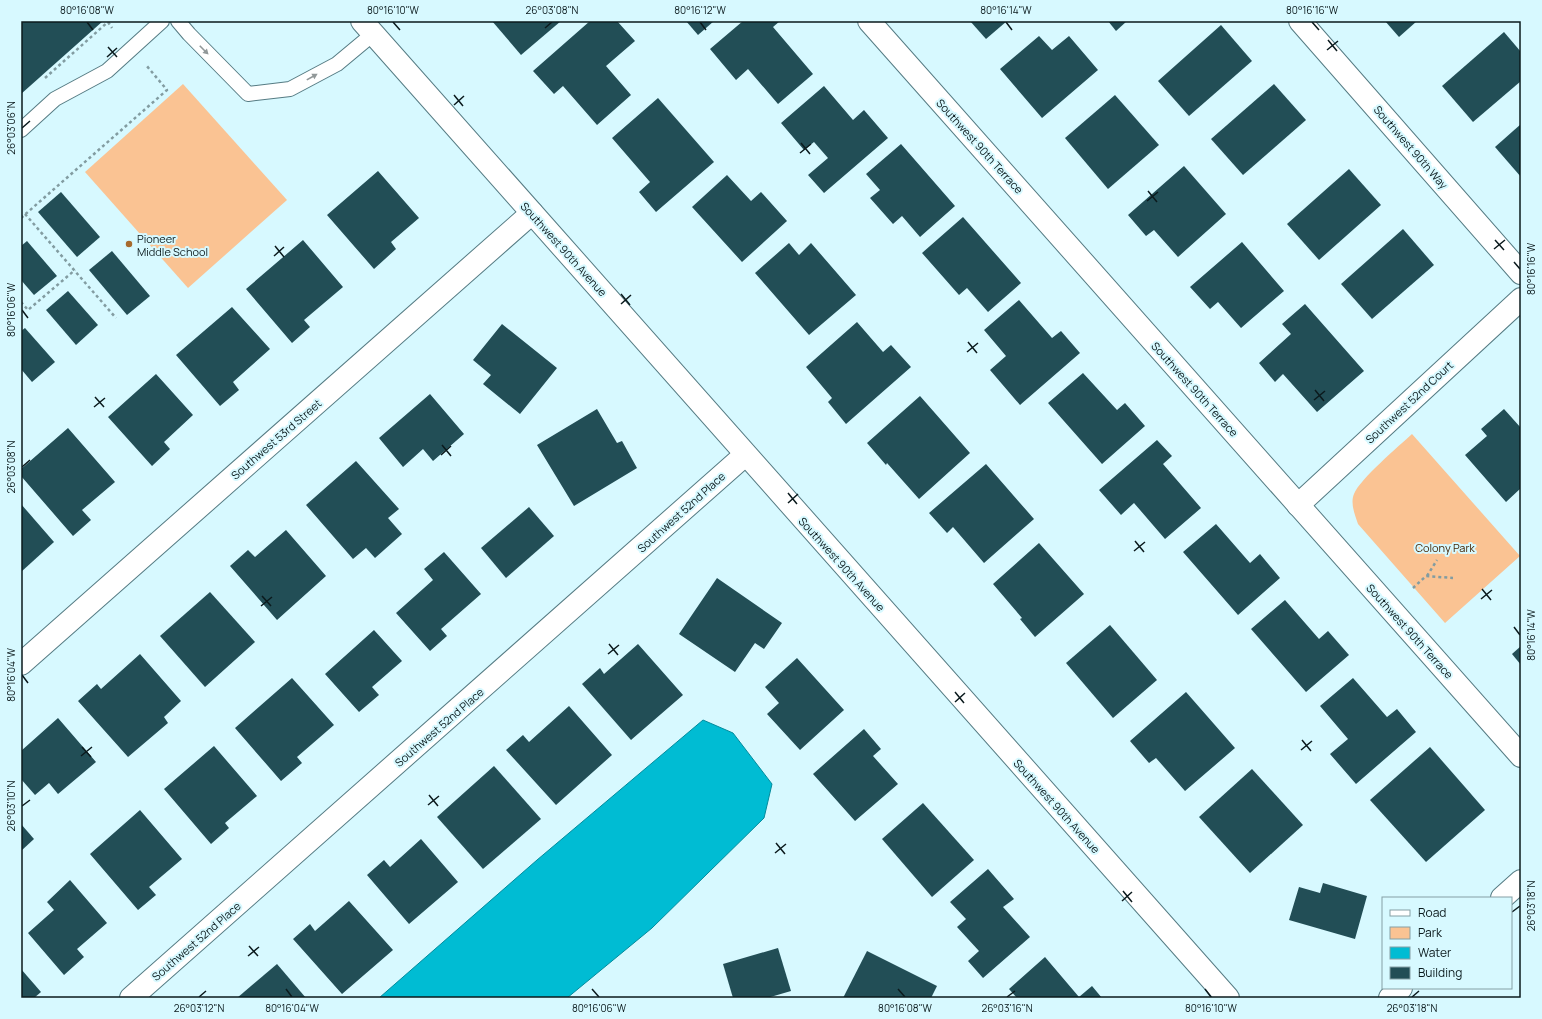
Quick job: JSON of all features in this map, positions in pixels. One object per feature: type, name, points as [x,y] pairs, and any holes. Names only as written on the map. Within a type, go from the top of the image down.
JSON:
[{"type":"street","name":"Southwest 90th Terrace","points":[[869,21],[1521,756]]},
{"type":"street","name":"Southwest 90th Way","points":[[1300,21],[1521,273]]},
{"type":"street","name":"Southwest 90th Avenue","points":[[368,28],[1228,998]]},
{"type":"street","name":"Southwest 53rd Street","points":[[21,664],[532,213]]},
{"type":"street","name":"Southwest 52nd Court","points":[[1298,505],[1521,299]]},
{"type":"street","name":"Southwest 52nd Place","points":[[131,998],[745,455]]},
{"type":"street","points":[[1503,897],[1521,881]]},
{"type":"street","points":[[1390,998],[1400,989]]},
{"type":"lane","points":[[21,130],[55,99],[107,70],[162,21]]},
{"type":"lane","points":[[178,21],[248,94],[290,89],[337,64],[368,28]]},
{"type":"path","points":[[44,78],[109,22],[112,28]]},
{"type":"path","points":[[21,218],[167,90],[143,62]]},
{"type":"path","points":[[25,214],[116,318]]},
{"type":"path","points":[[21,302],[28,310],[75,270]]},
{"type":"path","points":[[1414,588],[1426,576],[1437,560]]},
{"type":"path","points":[[1426,576],[1453,578]]},
{"type":"green space","points":[[183,84],[287,200],[188,288],[85,172]]},
{"type":"green space","name":"Colony Park","points":[[1412,434],[1520,556],[1445,623],[1358,524],[1353,509],[1354,494],[1364,480],[1380,463]]},
{"type":"water","points":[[703,720],[733,733],[772,784],[764,818],[652,928],[567,998],[379,998],[537,860]]},
{"type":"building","points":[[21,21],[103,21],[21,94]]},
{"type":"building","points":[[492,21],[561,21],[521,55]]},
{"type":"building","points":[[590,21],[617,21],[635,41],[606,66],[631,95],[597,125],[563,86],[554,94],[533,71]]},
{"type":"building","points":[[686,21],[714,21],[698,35]]},
{"type":"building","points":[[743,21],[780,21],[773,27],[813,74],[778,104],[748,69],[736,80],[710,49]]},
{"type":"building","points":[[970,21],[1007,21],[986,39]]},
{"type":"building","points":[[1108,21],[1127,21],[1116,31]]},
{"type":"building","points":[[1385,21],[1417,21],[1399,37]]},
{"type":"building","points":[[1221,25],[1252,61],[1189,116],[1158,81]]},
{"type":"building","points":[[1504,32],[1521,52],[1521,81],[1473,122],[1442,86]]},
{"type":"building","points":[[1039,36],[1052,50],[1069,36],[1098,70],[1042,118],[1000,69]]},
{"type":"building","points":[[1274,84],[1306,120],[1243,175],[1211,139]]},
{"type":"building","points":[[824,86],[853,120],[864,110],[888,138],[824,193],[808,175],[828,158],[814,142],[804,150],[781,123]]},
{"type":"building","points":[[1115,95],[1159,145],[1108,189],[1065,138]]},
{"type":"building","points":[[658,98],[714,162],[656,212],[639,192],[650,182],[612,138]]},
{"type":"building","points":[[1521,124],[1521,177],[1495,147]]},
{"type":"building","points":[[901,144],[955,206],[920,237],[902,216],[893,224],[870,198],[880,190],[866,174]]},
{"type":"building","points":[[1184,166],[1226,214],[1178,257],[1154,230],[1146,236],[1128,215]]},
{"type":"building","points":[[1349,169],[1381,205],[1319,260],[1287,224]]},
{"type":"building","points":[[378,171],[419,218],[391,242],[396,249],[374,269],[327,215]]},
{"type":"building","points":[[727,175],[751,201],[761,192],[787,221],[742,262],[692,207]]},
{"type":"building","points":[[61,192],[100,237],[77,257],[38,212]]},
{"type":"building","points":[[963,217],[1021,283],[988,312],[967,288],[959,295],[922,253]]},
{"type":"building","points":[[1403,229],[1434,265],[1372,319],[1341,284]]},
{"type":"building","points":[[303,240],[343,287],[304,320],[310,327],[292,343],[246,289]]},
{"type":"building","points":[[27,241],[57,276],[34,295],[21,280],[21,246]]},
{"type":"building","points":[[1242,242],[1284,291],[1241,328],[1218,302],[1210,309],[1190,287]]},
{"type":"building","points":[[789,243],[799,255],[811,243],[856,295],[809,335],[755,273]]},
{"type":"building","points":[[112,251],[150,296],[127,315],[89,270]]},
{"type":"building","points":[[68,291],[98,325],[76,345],[46,310]]},
{"type":"building","points":[[1019,300],[1052,338],[1061,331],[1080,353],[1020,405],[990,370],[1006,356],[984,330]]},
{"type":"building","points":[[1305,304],[1364,371],[1317,412],[1283,374],[1275,382],[1259,363],[1291,334],[1282,324]]},
{"type":"building","points":[[232,307],[270,349],[233,382],[239,390],[220,406],[176,355]]},
{"type":"building","points":[[857,322],[883,352],[891,345],[911,367],[846,424],[828,402],[832,398],[806,367]]},
{"type":"building","points":[[502,324],[557,368],[520,414],[483,384],[491,375],[473,360]]},
{"type":"building","points":[[25,328],[55,362],[32,382],[21,369],[21,331]]},
{"type":"building","points":[[1083,373],[1117,410],[1125,403],[1145,426],[1102,464],[1048,403]]},
{"type":"building","points":[[156,374],[193,415],[164,442],[170,449],[152,466],[108,417]]},
{"type":"building","points":[[430,394],[464,434],[433,461],[423,449],[403,467],[379,438]]},
{"type":"building","points":[[920,396],[970,453],[919,499],[867,443]]},
{"type":"building","points":[[597,409],[617,443],[622,441],[637,468],[574,506],[537,445]]},
{"type":"building","points":[[1504,409],[1521,428],[1521,488],[1506,502],[1465,455],[1487,436],[1481,429]]},
{"type":"building","points":[[68,428],[115,482],[82,510],[91,520],[73,536],[21,476],[21,469]]},
{"type":"building","points":[[1157,440],[1172,456],[1163,464],[1201,508],[1165,539],[1134,503],[1121,515],[1099,490]]},
{"type":"building","points":[[356,461],[399,509],[388,518],[402,534],[375,558],[366,548],[353,559],[306,505]]},
{"type":"building","points":[[986,464],[1034,519],[984,563],[953,527],[947,533],[929,513]]},
{"type":"building","points":[[21,504],[54,542],[21,572]]},
{"type":"building","points":[[529,507],[554,536],[506,578],[481,548]]},
{"type":"building","points":[[1216,524],[1250,563],[1260,554],[1280,578],[1238,615],[1183,552]]},
{"type":"building","points":[[286,530],[326,576],[277,620],[230,566],[248,550],[255,557]]},
{"type":"building","points":[[1039,543],[1084,594],[1035,637],[1020,619],[1022,618],[993,584]]},
{"type":"building","points":[[444,552],[481,594],[441,629],[447,636],[430,651],[396,613],[433,580],[424,569]]},
{"type":"building","points":[[717,578],[782,623],[764,649],[755,643],[735,672],[679,634]]},
{"type":"building","points":[[210,592],[255,642],[205,687],[160,636]]},
{"type":"building","points":[[1285,600],[1319,639],[1328,631],[1349,655],[1306,692],[1251,629]]},
{"type":"building","points":[[1110,625],[1157,680],[1113,718],[1066,663]]},
{"type":"building","points":[[374,630],[402,661],[372,687],[379,695],[359,712],[325,674]]},
{"type":"building","points":[[638,644],[683,695],[631,740],[582,684],[600,668],[604,674]]},
{"type":"building","points":[[1521,646],[1521,665],[1512,654]]},
{"type":"building","points":[[140,654],[181,701],[164,717],[168,723],[128,757],[78,701],[97,684],[101,689]]},
{"type":"building","points":[[797,658],[844,710],[800,750],[767,714],[779,703],[765,687]]},
{"type":"building","points":[[292,678],[334,725],[297,757],[302,763],[281,781],[235,728]]},
{"type":"building","points":[[1353,678],[1387,717],[1397,709],[1416,732],[1356,784],[1330,754],[1348,739],[1320,706]]},
{"type":"building","points":[[1186,692],[1235,748],[1185,791],[1156,758],[1149,763],[1130,741]]},
{"type":"building","points":[[569,706],[612,755],[556,805],[506,750],[523,735],[529,742]]},
{"type":"building","points":[[58,718],[96,762],[58,794],[49,783],[35,795],[21,779],[21,751]]},
{"type":"building","points":[[864,729],[881,749],[873,756],[898,784],[855,821],[813,774]]},
{"type":"building","points":[[214,746],[257,796],[225,823],[229,828],[211,844],[164,789]]},
{"type":"building","points":[[1430,747],[1485,810],[1426,862],[1370,800]]},
{"type":"building","points":[[494,766],[541,819],[483,869],[437,817]]},
{"type":"building","points":[[1252,769],[1303,825],[1250,873],[1199,817]]},
{"type":"building","points":[[923,803],[974,860],[932,897],[882,839]]},
{"type":"building","points":[[140,810],[182,859],[149,887],[156,895],[138,910],[90,854]]},
{"type":"building","points":[[21,824],[34,839],[21,851]]},
{"type":"building","points":[[421,839],[458,882],[409,924],[367,875],[384,860],[390,867]]},
{"type":"building","points":[[988,869],[1014,899],[1003,907],[1030,937],[983,978],[968,961],[979,951],[957,927],[966,919],[950,902]]},
{"type":"building","points":[[70,880],[107,923],[77,949],[84,957],[64,975],[28,933],[54,910],[47,902]]},
{"type":"building","points":[[1323,883],[1367,896],[1355,939],[1289,920],[1299,887],[1320,893]]},
{"type":"building","points":[[349,901],[393,950],[342,994],[293,939],[310,924],[315,931]]},
{"type":"building","points":[[778,948],[791,991],[767,998],[733,998],[723,964]]},
{"type":"building","points":[[867,951],[937,986],[931,998],[843,998]]},
{"type":"building","points":[[1045,957],[1079,997],[1092,986],[1102,998],[1017,998],[1009,989]]},
{"type":"building","points":[[277,964],[306,998],[237,998]]},
{"type":"building","points":[[21,969],[41,992],[34,998],[21,998]]},
{"type":"place","name":"Pioneer Middle School","points":[[129,244]]}]
